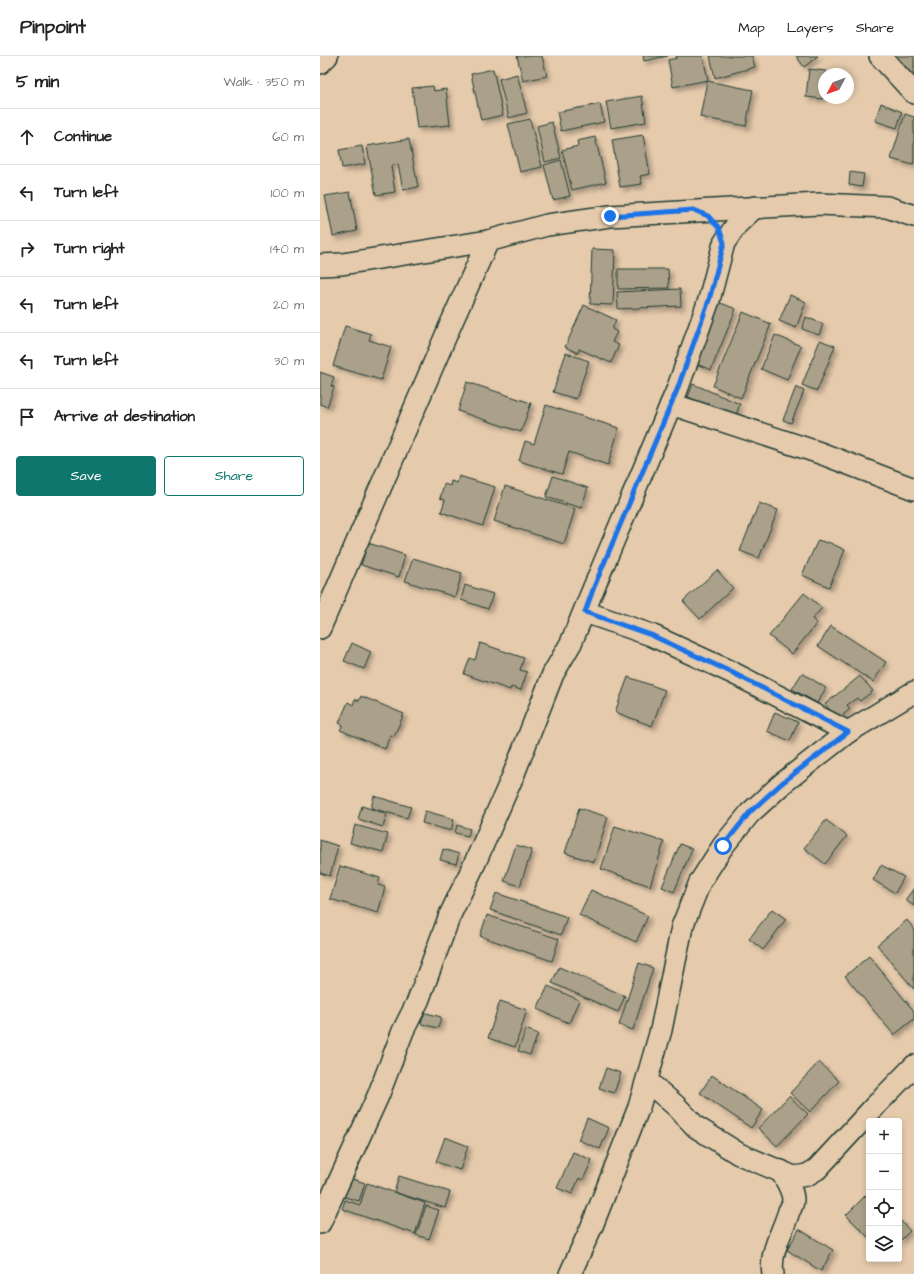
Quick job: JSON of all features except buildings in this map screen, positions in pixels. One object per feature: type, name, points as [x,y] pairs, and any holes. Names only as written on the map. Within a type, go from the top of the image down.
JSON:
[{"type":"street","points":[[320,63],[327,56]]},
{"type":"street","points":[[880,56],[914,93]]},
{"type":"street","points":[[320,265],[342,264],[488,241],[555,224],[610,216],[819,204],[887,207],[914,216]]},
{"type":"street","points":[[320,1223],[378,1096],[403,1031],[418,1001],[450,915],[474,865],[513,776],[553,674],[571,643],[585,612],[594,587],[671,404],[709,300],[724,243],[737,224],[755,207]]},
{"type":"street","points":[[694,210],[708,216],[719,228],[724,243]]},
{"type":"street","points":[[320,628],[488,241]]},
{"type":"street","points":[[671,404],[820,453],[914,489]]},
{"type":"street","points":[[585,612],[651,635],[733,673],[848,732]]},
{"type":"street","points":[[570,1274],[595,1219],[639,1107],[661,1030],[682,927],[700,882],[723,846],[750,812],[782,783],[848,732],[914,692]]},
{"type":"street","points":[[647,1081],[676,1106],[696,1127],[739,1154],[794,1177],[807,1175],[817,1169],[914,1066]]},
{"type":"street","points":[[773,1274],[772,1263],[777,1242],[793,1200],[790,1189],[781,1171]]},
{"type":"route","points":[[610,216],[694,210],[708,216],[719,228],[724,243],[709,300],[677,390],[594,587],[585,612],[651,635],[733,673],[848,732],[782,783],[750,812],[723,846]]}]
